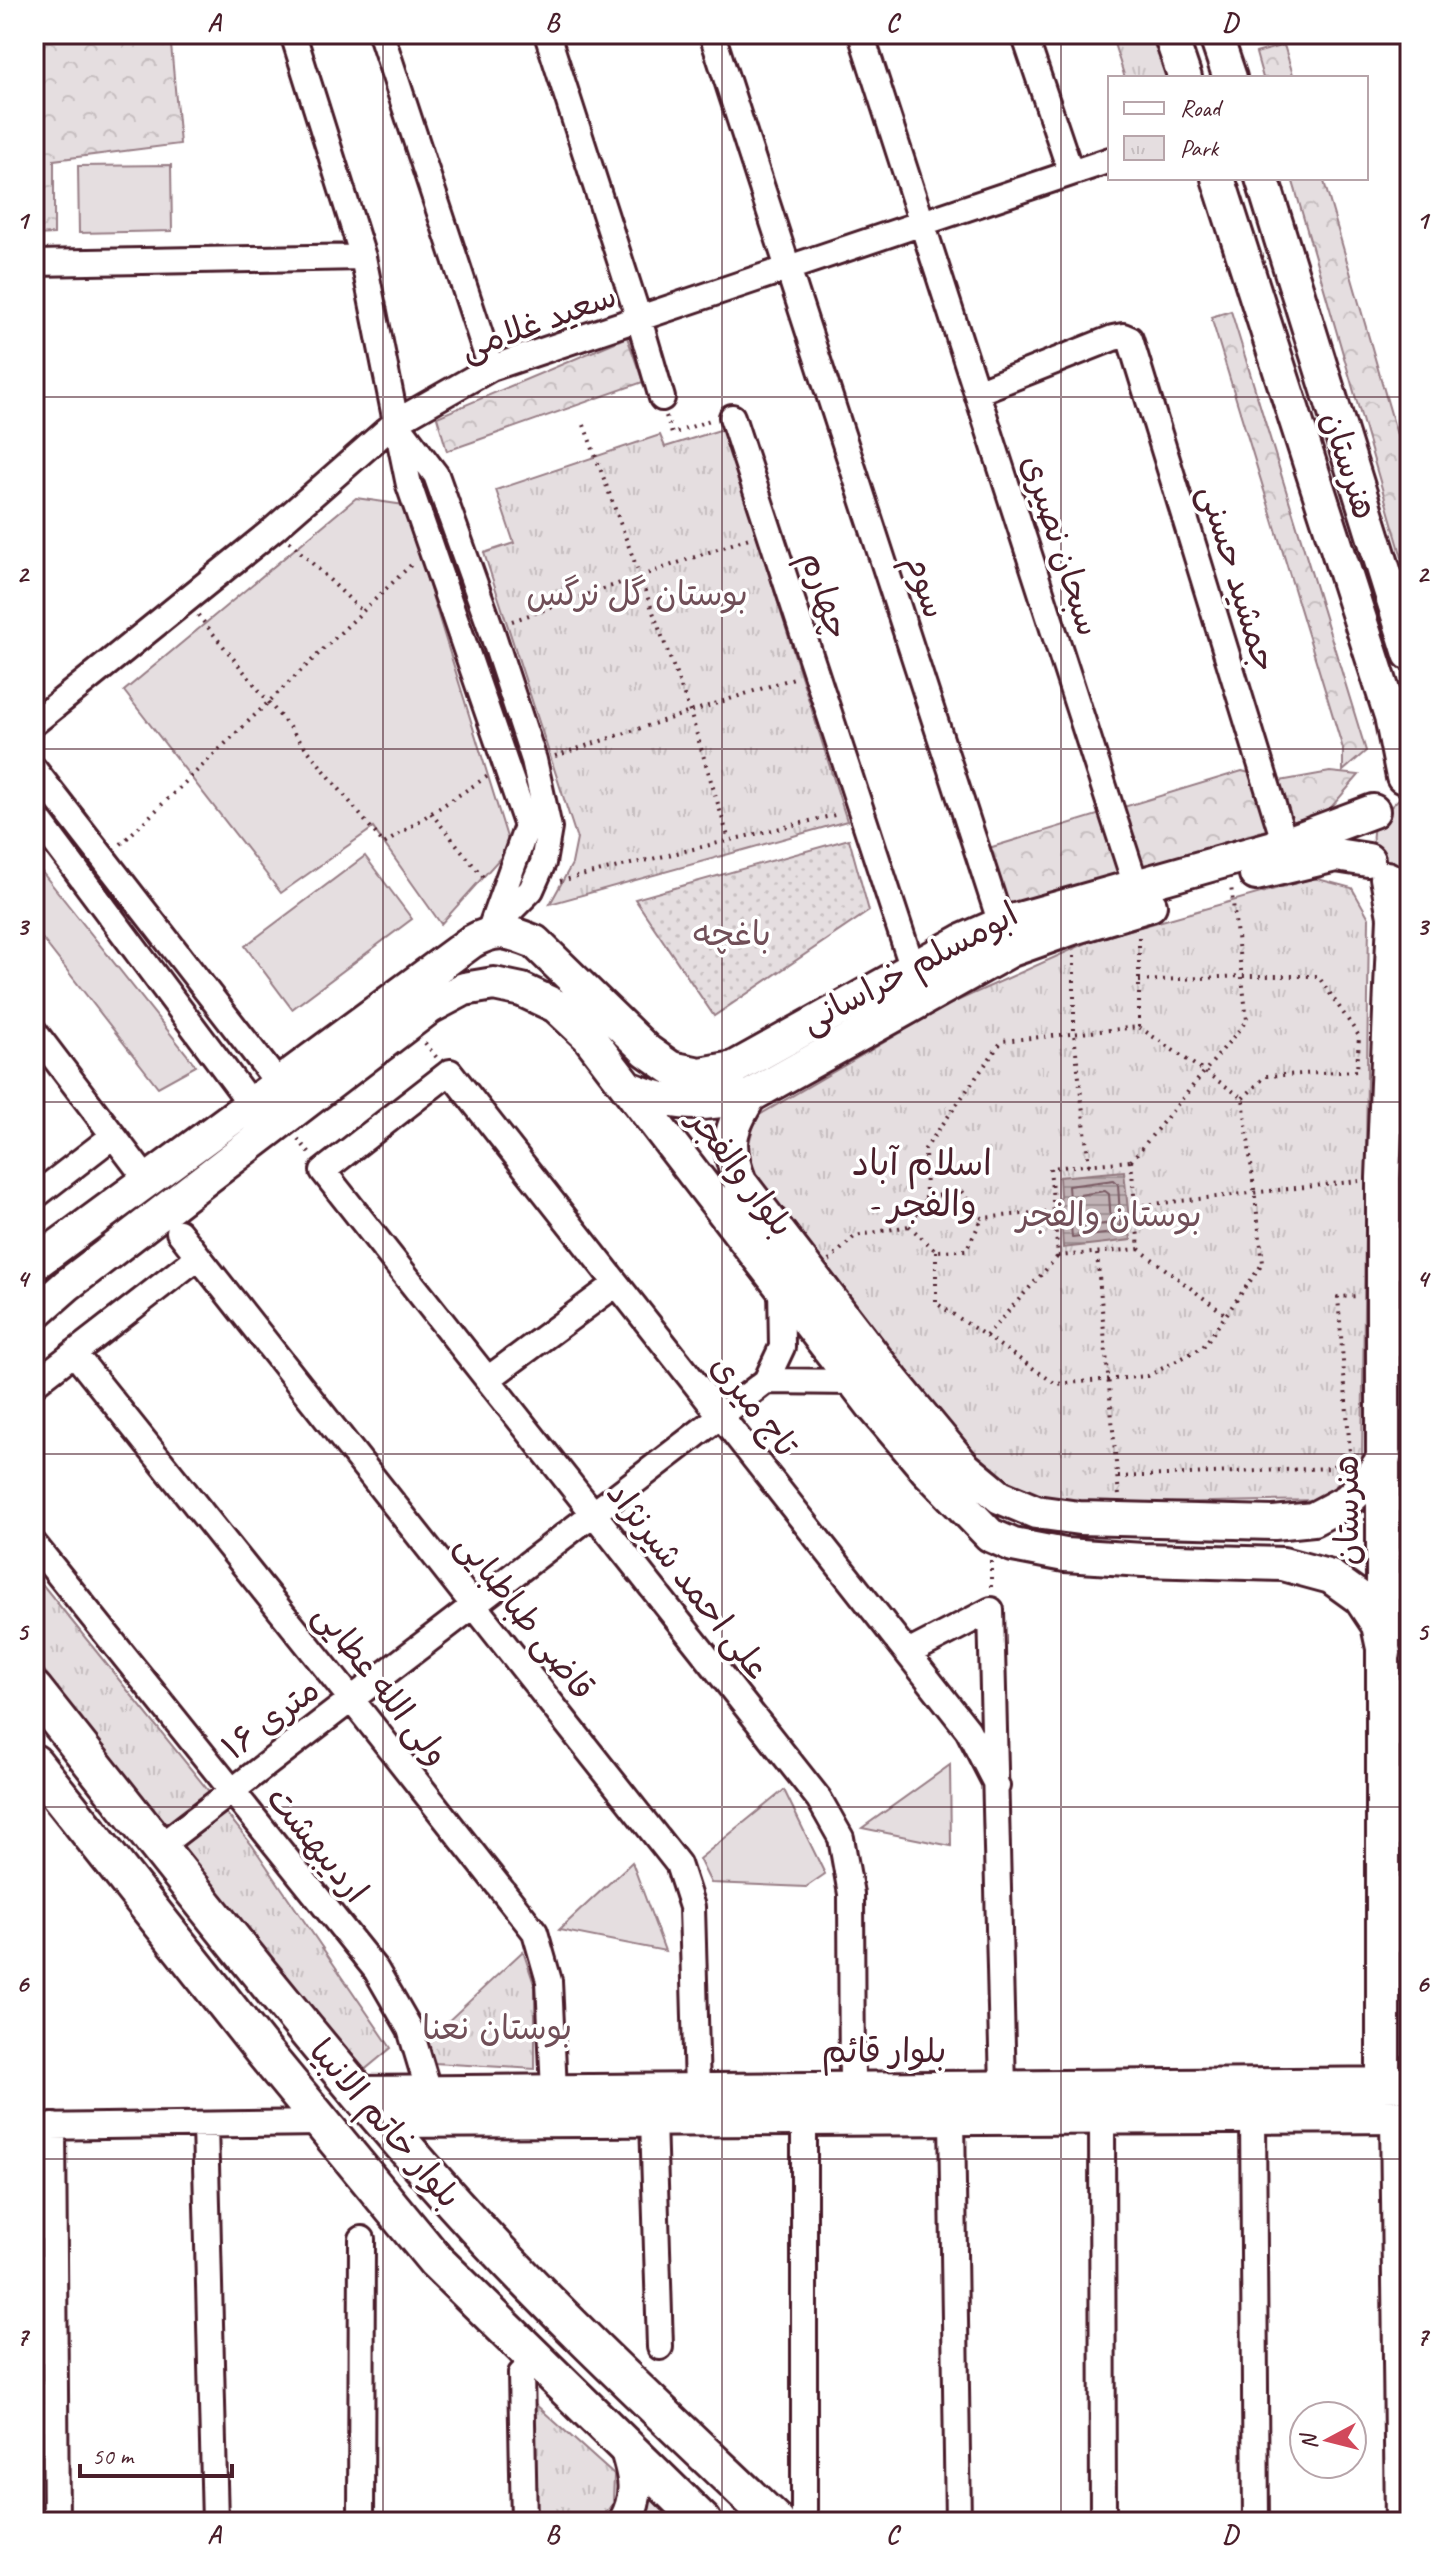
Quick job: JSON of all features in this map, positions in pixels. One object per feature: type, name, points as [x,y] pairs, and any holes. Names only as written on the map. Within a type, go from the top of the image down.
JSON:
[{"type":"main road","points":[[1170,34],[1184,76]]},
{"type":"main road","points":[[1215,34],[1229,76]]},
{"type":"main road","name":"هنرستان","points":[[1219,180],[1391,716],[1406,773]]},
{"type":"main road","name":"هنرستان","points":[[1263,180],[1410,654]]},
{"type":"main road","points":[[1373,811],[1406,773]]},
{"type":"main road","name":"هنرستان","points":[[1373,811],[1362,834],[1363,848],[1388,873],[1394,917],[1383,1178],[1384,1653],[1401,2100]]},
{"type":"main road","name":"ابومسلم خراسانی","points":[[629,1088],[658,1100],[684,1103],[715,1103],[750,1096],[1011,950],[1073,928],[1138,897],[1373,811]]},
{"type":"main road","name":"ابومسلم خراسانی","points":[[734,1068],[962,941],[1001,924],[1230,881],[1336,855],[1388,873]]},
{"type":"main road","points":[[34,1264],[250,1103],[489,932]]},
{"type":"main road","name":"بلوار والفجر","points":[[489,932],[514,933],[535,942],[647,1051],[671,1068],[700,1074],[734,1068]]},
{"type":"main road","name":"بلوار والفجر","points":[[40,1326],[67,1285],[430,1007],[464,989],[494,984],[522,990],[556,1006],[588,1036],[855,1382],[926,1469],[990,1535],[1013,1545],[1065,1555],[1283,1564],[1331,1577],[1360,1598],[1378,1625],[1384,1653]]},
{"type":"main road","points":[[278,1083],[298,1109]]},
{"type":"main road","name":"بلوار والفجر","points":[[750,1096],[734,1122],[731,1140],[732,1162],[740,1182],[893,1381],[965,1468],[1000,1497],[1036,1512],[1079,1518],[1274,1523],[1313,1519],[1347,1501],[1368,1481],[1384,1457]]},
{"type":"main road","points":[[250,1103],[270,1130]]},
{"type":"main road","name":"بلوار خاتم الانبیا","points":[[34,1690],[48,1722],[159,1847],[358,2093],[456,2205],[596,2352],[776,2522]]},
{"type":"main road","name":"بلوار خاتم الانبیا","points":[[34,1763],[262,2050],[436,2261],[703,2522]]},
{"type":"main road","name":"بلوار قائم","points":[[358,2093],[1003,2087],[1401,2100]]},
{"type":"main road","points":[[323,2123],[358,2093]]},
{"type":"main road","name":"بلوار قائم","points":[[382,2121],[1253,2117],[1401,2100]]},
{"type":"main road","points":[[323,2123],[382,2121]]},
{"type":"main road","points":[[625,2444],[635,2483],[635,2498],[625,2522]]},
{"type":"street","points":[[293,34],[363,257],[409,485],[527,826],[489,932]]},
{"type":"street","points":[[381,34],[491,368]]},
{"type":"street","points":[[547,34],[662,398]]},
{"type":"street","name":"سوم","points":[[712,34],[1001,924]]},
{"type":"street","name":"سبحان نصیری","points":[[861,34],[1138,897]]},
{"type":"street","points":[[1024,34],[1071,173]]},
{"type":"street","name":"سعید غلامی","points":[[34,723],[275,528],[396,422],[491,368],[1108,161]]},
{"type":"street","points":[[34,263],[363,257]]},
{"type":"street","name":"جمشید حسنی","points":[[977,392],[1123,336],[1130,339],[1285,844]]},
{"type":"street","name":"چهارم","points":[[732,417],[913,969]]},
{"type":"street","points":[[396,422],[436,475],[534,760],[549,828],[543,863],[531,890],[489,932]]},
{"type":"street","points":[[34,769],[278,1083]]},
{"type":"street","points":[[34,814],[250,1103]]},
{"type":"street","points":[[34,1031],[147,1180]]},
{"type":"street","name":"علی احمد شیرنژاد","points":[[450,1072],[323,1171],[819,1799],[841,1838],[851,1894],[852,2088]]},
{"type":"street","name":"تاج میری","points":[[450,1072],[968,1730],[997,1786]]},
{"type":"street","points":[[34,1197],[113,1136]]},
{"type":"street","name":"قاضی طباطبایی","points":[[179,1232],[678,1864],[692,1907],[697,2090]]},
{"type":"street","points":[[34,1384],[198,1257]]},
{"type":"street","points":[[488,1379],[616,1284]]},
{"type":"street","points":[[781,1285],[782,1347],[766,1381],[855,1382]]},
{"type":"street","name":"ولی الله عطایی","points":[[74,1353],[535,1932],[549,1981],[554,2091]]},
{"type":"street","name":"۱۶ متری","points":[[159,1847],[766,1381]]},
{"type":"street","name":"اردیبهشت","points":[[34,1544],[376,1970],[410,2029],[429,2092]]},
{"type":"street","points":[[908,1653],[991,1610],[1003,2087]]},
{"type":"street","points":[[1398,2522],[1401,2100]]},
{"type":"street","points":[[1253,2117],[1256,2522]]},
{"type":"street","points":[[952,2118],[958,2522]]},
{"type":"street","points":[[1102,2118],[1103,2522]]},
{"type":"street","points":[[804,2119],[804,2522]]},
{"type":"street","points":[[653,2120],[660,2347]]},
{"type":"street","points":[[56,2522],[43,2126],[323,2123]]},
{"type":"street","points":[[205,2125],[215,2522]]},
{"type":"street","points":[[361,2522],[362,2239]]},
{"type":"street","points":[[521,2374],[524,2522]]},
{"type":"path","points":[[662,398],[672,434],[726,414],[732,417]]},
{"type":"path","points":[[584,425],[690,712],[729,840]]},
{"type":"path","points":[[275,528],[363,612]]},
{"type":"path","points":[[491,629],[769,530]]},
{"type":"path","points":[[104,860],[420,557]]},
{"type":"path","points":[[186,601],[384,844],[490,775]]},
{"type":"path","points":[[534,760],[815,670]]},
{"type":"path","points":[[531,890],[860,808]]},
{"type":"path","points":[[431,813],[483,877]]},
{"type":"path","points":[[1139,1249],[1131,1161],[1247,1020],[1230,881]]},
{"type":"path","points":[[1138,897],[1139,1027]]},
{"type":"path","points":[[1073,928],[1074,1034],[1089,1165]]},
{"type":"path","points":[[1139,981],[1318,976],[1359,1036],[1357,1071],[1266,1076],[1243,1098]]},
{"type":"path","points":[[812,1278],[855,1236],[909,1226],[926,1198],[925,1149],[1002,1041],[1139,1027],[1243,1098],[1263,1263],[1203,1347],[1148,1376],[1056,1384],[936,1303],[936,1251]]},
{"type":"path","points":[[1058,1256],[1050,1168],[1131,1161]]},
{"type":"path","points":[[1135,1206],[1383,1178]]},
{"type":"path","points":[[926,1198],[961,1191],[982,1218]]},
{"type":"path","points":[[982,1218],[1054,1211]]},
{"type":"path","points":[[909,1226],[936,1251],[966,1250],[982,1218]]},
{"type":"path","points":[[986,1336],[1058,1256],[1139,1249],[1226,1315]]},
{"type":"path","points":[[1097,1253],[1122,1518]]},
{"type":"path","points":[[1118,1477],[1331,1468],[1350,1452],[1338,1297],[1369,1296]]},
{"type":"path","points":[[34,1347],[40,1326]]},
{"type":"path","points":[[991,1610],[991,1560],[1005,1566]]},
{"type":"green space","points":[[34,34],[170,34],[180,144],[54,160],[54,234],[34,235]]},
{"type":"green space","points":[[1111,34],[1157,34],[1171,76],[1124,76]]},
{"type":"green space","points":[[1284,45],[1293,76],[1262,76],[1256,53]]},
{"type":"green space","points":[[171,165],[172,231],[79,233],[78,166]]},
{"type":"green space","points":[[1293,180],[1324,180],[1410,480],[1410,585]]},
{"type":"green space","points":[[1231,311],[1366,751],[1343,771],[1343,749],[1211,317]]},
{"type":"green space","points":[[627,337],[643,382],[447,451],[437,417]]},
{"type":"green space","name":"بوستان گل نرگس","points":[[723,429],[847,821],[550,904],[572,864],[577,839],[484,553],[514,543],[496,490],[660,435],[665,447]]},
{"type":"green space","points":[[356,498],[404,505],[510,847],[441,924],[373,828],[281,893],[124,691]]},
{"type":"green space","points":[[1242,771],[1280,781],[1330,772],[1359,775],[1328,811],[998,912],[979,851]]},
{"type":"green space","points":[[1410,789],[1410,868],[1402,869],[1387,864],[1381,858],[1373,836],[1380,818]]},
{"type":"green space","name":"باغچه","points":[[849,839],[869,911],[714,1016],[635,899]]},
{"type":"green space","points":[[365,856],[412,919],[292,1009],[245,946]]},
{"type":"green space","points":[[34,862],[196,1066],[158,1087],[34,928]]},
{"type":"green space","name":"بوستان والفجر","points":[[1314,878],[1352,888],[1369,918],[1362,1462],[1320,1500],[1100,1504],[1015,1493],[958,1444],[744,1162],[756,1117],[948,1005],[1091,941]]},
{"type":"green space","points":[[34,1574],[252,1845],[391,2048],[362,2072],[157,1821],[34,1657]]},
{"type":"green space","points":[[950,1765],[951,1846],[862,1828]]},
{"type":"green space","points":[[784,1790],[825,1874],[806,1887],[711,1883],[699,1859]]},
{"type":"green space","points":[[632,1862],[665,1951],[559,1930]]},
{"type":"green space","name":"بوستان نعنا","points":[[523,1951],[535,1987],[535,2069],[434,2063],[428,2040]]},
{"type":"green space","points":[[534,2403],[614,2475],[613,2503],[599,2522],[532,2522]]},
{"type":"green space","points":[[646,2483],[687,2522],[632,2522]]},
{"type":"water","points":[[1124,1171],[1131,1240],[1063,1248],[1059,1177]]},
{"type":"district","name":"اسلام آباد - والفجر","points":[[922,1182]]}]
